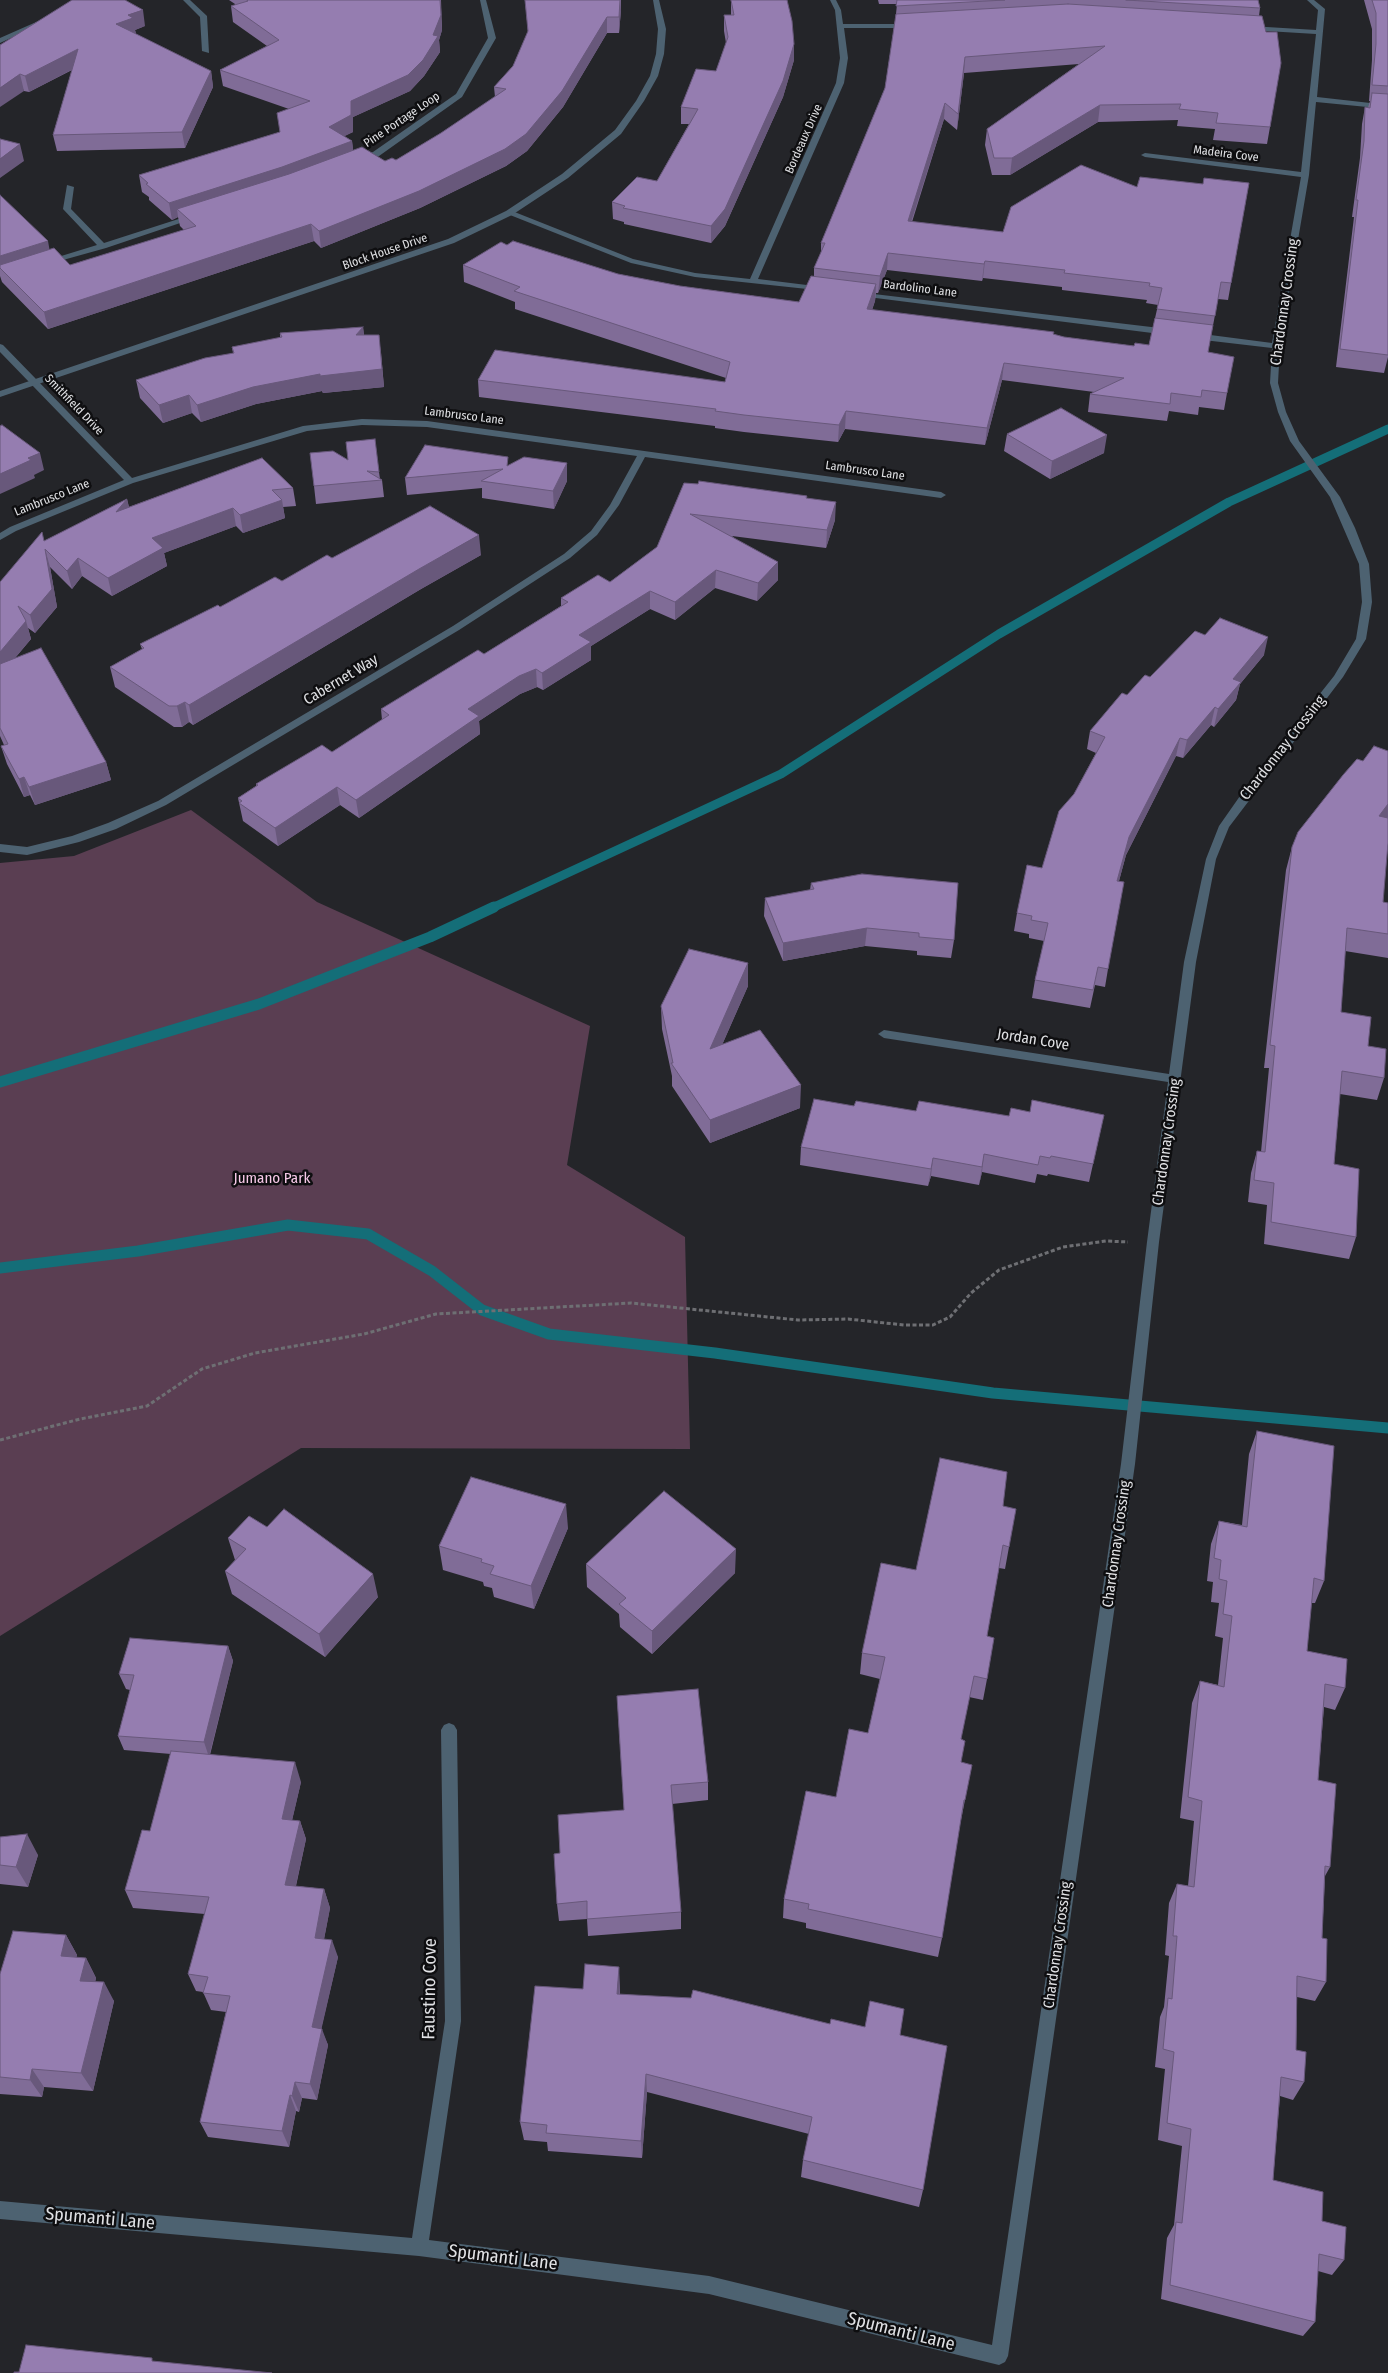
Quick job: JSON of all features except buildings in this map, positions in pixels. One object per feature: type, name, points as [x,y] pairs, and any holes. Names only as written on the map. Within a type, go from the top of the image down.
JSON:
[{"type":"street","points":[[186,0],[203,16],[206,51]]},
{"type":"street","name":"Pine Portage Loop","points":[[349,164],[376,154],[459,95],[492,38],[483,0]]},
{"type":"street","name":"Block House Drive","points":[[0,394],[36,384],[407,257],[451,241],[509,213],[565,176],[618,132],[640,101],[654,76],[660,54],[662,29],[656,0]]},
{"type":"street","name":"Bordeaux Drive","points":[[753,281],[840,83],[844,58],[841,26],[833,0]]},
{"type":"street","name":"Chardonnay Crossing","points":[[999,2356],[1128,1464],[1153,1242],[1190,962],[1211,859],[1224,826],[1251,788],[1338,677],[1360,639],[1367,602],[1364,564],[1350,528],[1335,498],[1295,441],[1282,412],[1274,383],[1276,346],[1305,175],[1322,9],[1310,0]]},
{"type":"street","points":[[0,40],[50,18]]},
{"type":"street","points":[[841,26],[916,26]]},
{"type":"street","points":[[1241,27],[1319,32]]},
{"type":"street","points":[[1313,99],[1388,107]]},
{"type":"street","name":"Madeira Cove","points":[[1144,156],[1305,175]]},
{"type":"street","points":[[70,187],[68,209],[103,246]]},
{"type":"street","points":[[509,213],[631,261],[695,275],[832,291]]},
{"type":"street","points":[[37,267],[205,214]]},
{"type":"street","name":"Bardolino Lane","points":[[852,293],[1178,334]]},
{"type":"street","points":[[1188,335],[1276,346]]},
{"type":"street","name":"Smithfield Drive","points":[[0,347],[130,481]]},
{"type":"street","name":"Lambrusco Lane","points":[[0,538],[13,529],[130,481],[306,428],[362,422],[427,424],[941,495]]},
{"type":"street","name":"Cabernet Way","points":[[1,848],[26,851],[75,839],[112,826],[162,803],[456,628],[567,556],[594,533],[614,505],[642,454]]},
{"type":"street","name":"Jordan Cove","points":[[884,1034],[1176,1079]]},
{"type":"street","name":"Faustino Cove","points":[[419,2247],[453,2021],[449,1730]]},
{"type":"street","name":"Spumanti Lane","points":[[0,2210],[419,2247],[709,2284],[999,2356]]},
{"type":"path","points":[[0,1440],[80,1419],[147,1406],[202,1369],[255,1353],[364,1334],[436,1314],[631,1303],[798,1320],[848,1319],[933,1326],[950,1317],[971,1294],[999,1270],[1063,1246],[1106,1241],[1153,1242]]},
{"type":"green space","name":"Jumano Park","points":[[191,810],[317,902],[590,1026],[567,1165],[685,1237],[690,1449],[301,1448],[0,1636],[0,863],[74,856]]},
{"type":"waterway","points":[[492,908],[781,774],[999,634],[1229,502],[1388,429]]},
{"type":"waterway","points":[[0,1082],[259,1004],[430,937],[494,907]]},
{"type":"waterway","points":[[0,1268],[138,1251],[288,1225],[368,1234],[432,1271],[482,1310],[549,1334],[715,1353],[993,1393],[1388,1428]]}]
